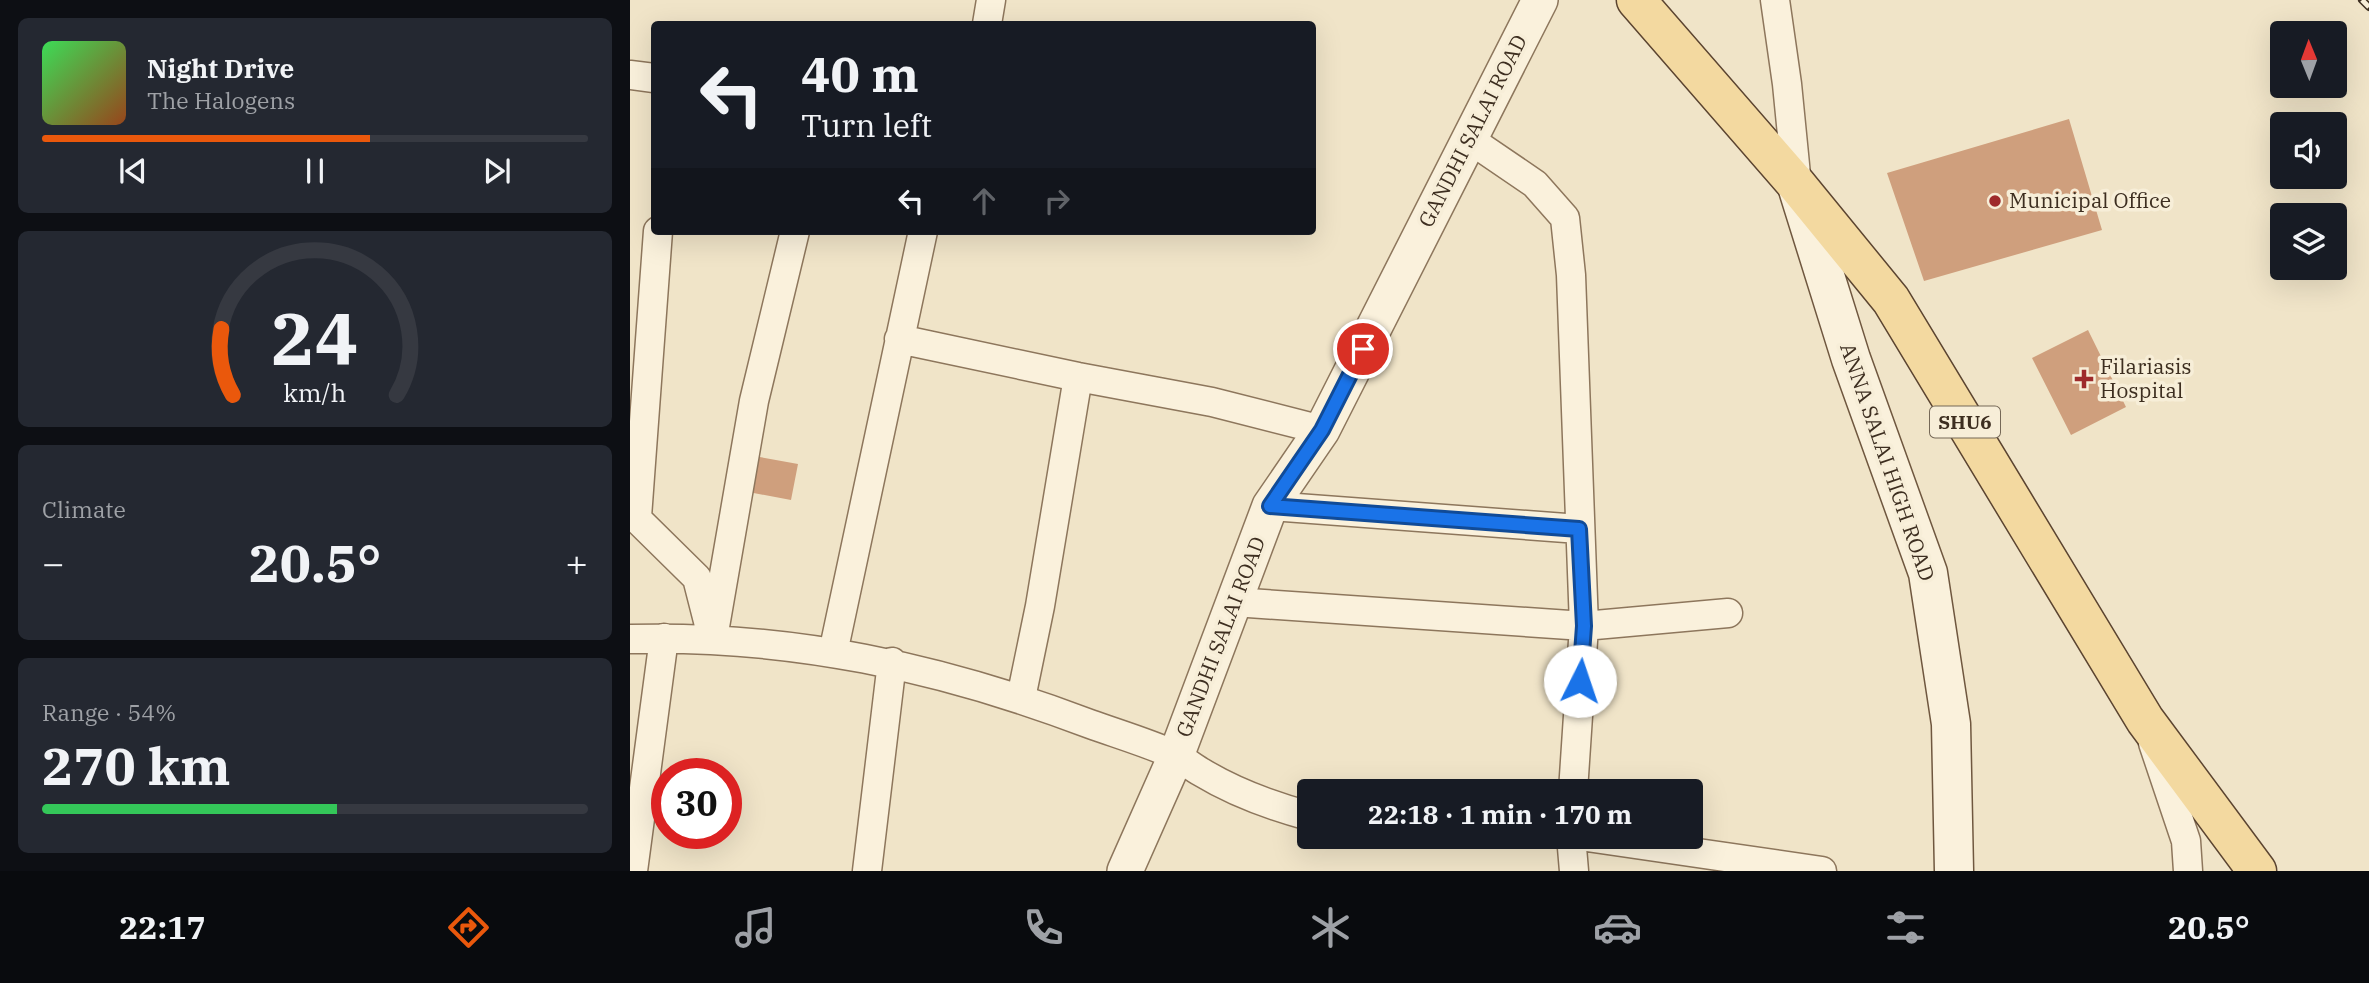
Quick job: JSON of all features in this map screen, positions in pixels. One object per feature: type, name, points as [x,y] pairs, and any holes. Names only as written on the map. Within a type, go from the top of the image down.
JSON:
[{"type":"main road","name":"SHU6","points":[[1636,0],[1797,185],[1891,300],[2145,720],[2257,871]]},
{"type":"main road","name":"ANNA SALAI HIGH ROAD","points":[[1797,185],[1851,359],[1928,573],[1951,724],[1954,871]]},
{"type":"street","points":[[988,21],[991,0]]},
{"type":"street","name":"GANDHI SALAI ROAD","points":[[1125,871],[1176,756],[1270,506],[1322,430],[1540,0]]},
{"type":"street","points":[[1774,0],[1787,84],[1797,185]]},
{"type":"street","points":[[630,75],[651,78]]},
{"type":"street","points":[[1469,139],[1535,184],[1565,218],[1571,275],[1584,626],[1574,779]]},
{"type":"street","points":[[658,235],[634,514],[697,578],[713,638]]},
{"type":"street","points":[[713,638],[754,401],[794,235]]},
{"type":"street","points":[[833,653],[922,235]]},
{"type":"street","points":[[900,339],[1212,402],[1322,430]]},
{"type":"street","points":[[1021,698],[1040,606],[1078,377]]},
{"type":"street","points":[[1270,506],[1579,529]]},
{"type":"street","points":[[1234,602],[1584,626],[1728,613]]},
{"type":"street","points":[[633,871],[664,638]]},
{"type":"street","points":[[630,639],[713,638],[892,663],[1021,698],[1176,756],[1203,774],[1275,807],[1297,813]]},
{"type":"street","points":[[867,871],[892,663]]},
{"type":"street","points":[[2145,720],[2186,841],[2188,871]]},
{"type":"street","points":[[1571,849],[1574,871]]},
{"type":"street","points":[[1670,849],[1822,871]]},
{"type":"building","name":"Municipal Office","points":[[2069,119],[2102,230],[1924,281],[1887,173]]},
{"type":"building","points":[[2088,330],[2126,407],[2071,435],[2032,358]]},
{"type":"building","points":[[749,455],[798,464],[791,500],[743,491]]},
{"type":"railway","points":[[2362,0],[2369,7]]},
{"type":"place","name":"Municipal Office","points":[[1995,201]]},
{"type":"place","name":"Filariasis Hospital","points":[[2084,379]]},
{"type":"route","points":[[1363,349],[1322,430],[1270,506],[1579,529],[1584,626],[1580,681]]}]
